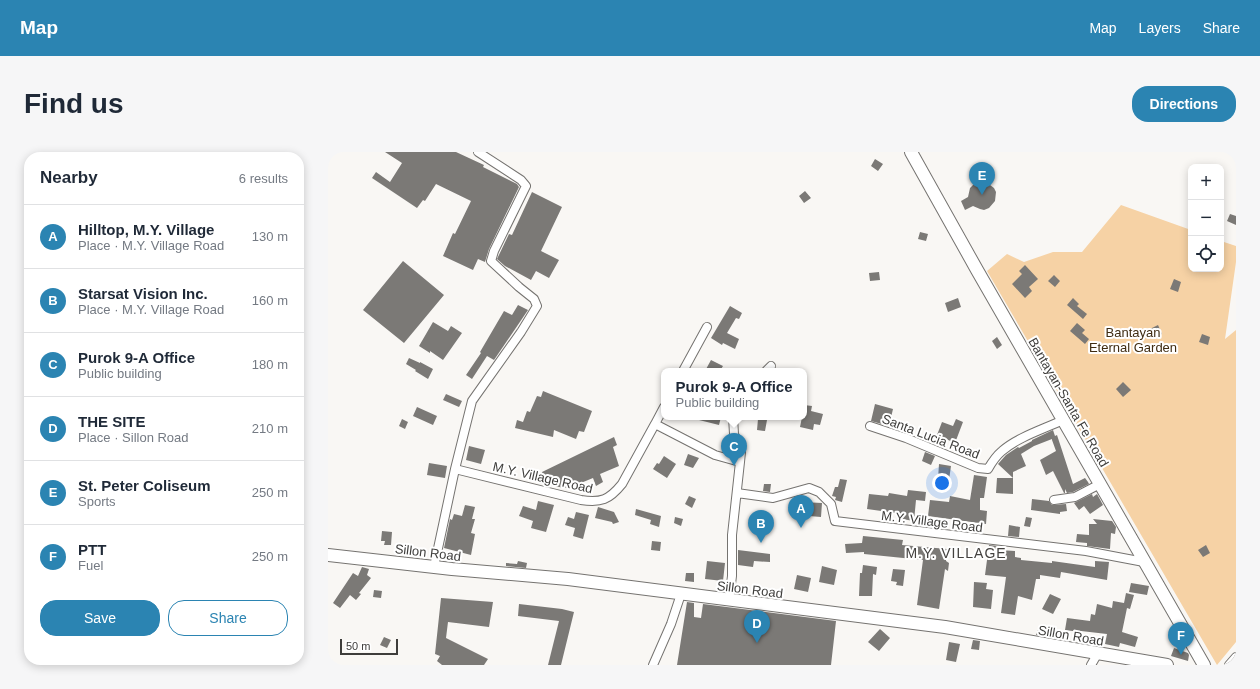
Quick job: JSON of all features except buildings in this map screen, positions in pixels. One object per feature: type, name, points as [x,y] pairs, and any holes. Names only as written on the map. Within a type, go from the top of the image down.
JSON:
[{"type":"main road","name":"Bantayan-Santa Fe Road","points":[[911,152],[977,270],[1204,665]]},
{"type":"main road","name":"Sillon Road","points":[[328,555],[452,569],[568,579],[945,627],[1167,665]]},
{"type":"street","points":[[434,567],[455,469],[472,401],[538,306],[534,299],[491,261],[494,251],[526,186],[522,180],[478,152]]},
{"type":"street","points":[[685,368],[707,327]]},
{"type":"street","points":[[661,413],[655,424],[715,455],[740,462]]},
{"type":"street","points":[[729,600],[732,576],[732,535],[741,452],[734,434],[733,420]]},
{"type":"street","name":"Santa Lucia Road","points":[[870,426],[906,438],[978,468],[988,469],[995,458],[1008,447],[1063,420]]},
{"type":"street","name":"M.Y. Village Road","points":[[455,469],[582,500],[600,501],[608,498],[622,484],[655,424]]},
{"type":"street","points":[[1054,500],[1075,497],[1100,484]]},
{"type":"street","name":"M.Y. Village Road","points":[[737,494],[773,498],[809,488],[819,492],[831,504],[835,521],[1086,551],[1144,562]]},
{"type":"street","points":[[653,665],[671,624],[681,594]]},
{"type":"street","points":[[1091,665],[1098,653]]},
{"type":"street","points":[[1229,665],[1236,657]]},
{"type":"green space","name":"Bantayan Eternal Garden","points":[[1121,205],[1188,229],[1188,272],[1224,272],[1224,242],[1236,246],[1236,262],[1225,339],[1236,330],[1236,642],[1217,665],[987,271],[1007,254],[1024,262],[1053,252],[1082,252]]},
{"type":"place","name":"St. Peter Coliseum","points":[[982,195]]},
{"type":"place","name":"Purok 9-A Office","points":[[734,466]]},
{"type":"place","name":"Hilltop, M.Y. Village","points":[[801,528]]},
{"type":"place","name":"Starsat Vision Inc.","points":[[761,543]]},
{"type":"place","name":"THE SITE","points":[[757,643]]},
{"type":"place","name":"PTT","points":[[1181,655]]},
{"type":"district","name":"M.Y. VILLAGE","points":[[956,553]]}]
